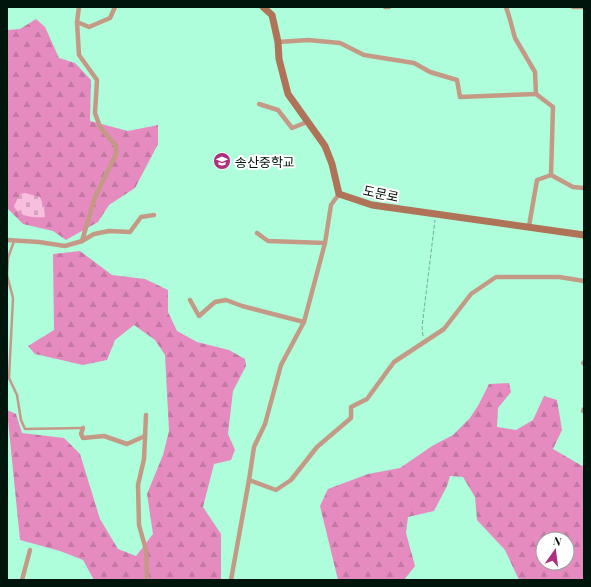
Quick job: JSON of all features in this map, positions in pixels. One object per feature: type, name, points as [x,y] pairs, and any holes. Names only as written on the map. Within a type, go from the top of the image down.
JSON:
[{"type":"street","points":[[79,7],[77,22],[79,55],[97,80],[95,113],[100,127],[116,146],[116,154],[95,197],[82,241]]},
{"type":"street","points":[[77,22],[89,28],[110,18],[115,7]]},
{"type":"street","points":[[231,580],[254,447],[264,424],[281,365],[304,322],[325,243],[331,205],[339,194],[332,164],[325,146],[288,94],[279,59],[278,42],[272,15],[263,7]]},
{"type":"street","points":[[506,7],[515,38],[535,72],[536,94]]},
{"type":"street","points":[[573,7],[584,7]]},
{"type":"street","points":[[278,42],[308,40],[340,43],[364,55],[414,63],[430,72],[457,80],[460,97],[536,94],[553,107],[550,175]]},
{"type":"street","points":[[259,104],[278,110],[292,128],[307,122]]},
{"type":"street","points":[[529,226],[537,180],[550,175],[574,187],[584,188]]},
{"type":"street","name":"도문로","points":[[339,194],[372,205],[529,226],[584,235]]},
{"type":"street","points":[[7,240],[39,242],[65,246],[82,241],[94,234],[109,231],[130,232],[141,217],[154,215]]},
{"type":"street","points":[[258,232],[268,241],[325,243]]},
{"type":"street","points":[[248,480],[276,490],[291,480],[317,447],[351,418],[351,407],[367,400],[394,362],[444,329],[471,294],[496,277],[559,277],[584,281]]},
{"type":"street","points":[[190,300],[199,316],[215,302],[226,300],[242,306],[304,322]]},
{"type":"street","points":[[146,415],[144,459],[138,485],[138,518],[146,550],[149,580]]},
{"type":"street","points":[[83,428],[81,434],[83,438],[104,436],[127,444],[145,436]]},
{"type":"street","points":[[22,580],[30,550]]},
{"type":"lane","points":[[14,240],[8,258],[7,275],[13,298],[9,378],[18,395],[21,420],[25,429],[83,428]]},
{"type":"path","points":[[424,342],[422,327],[436,214]]},
{"type":"green space","points":[[36,19],[45,27],[59,58],[75,63],[91,80],[90,121],[128,131],[158,125],[158,144],[135,188],[109,205],[98,222],[66,240],[53,231],[23,224],[7,208],[7,30],[20,29]]},
{"type":"green space","points":[[25,193],[40,197],[44,207],[45,217],[27,216],[16,210],[14,206],[20,194]]},
{"type":"green space","points":[[80,251],[112,275],[145,279],[168,290],[168,312],[177,331],[197,342],[229,350],[245,359],[246,366],[233,391],[228,434],[235,450],[231,460],[214,464],[203,507],[221,534],[221,580],[94,580],[83,560],[60,551],[20,540],[7,410],[16,414],[22,433],[64,438],[80,454],[100,519],[118,549],[136,556],[153,534],[147,494],[163,455],[169,431],[165,355],[155,340],[134,325],[115,340],[107,360],[83,365],[35,354],[28,346],[54,330],[53,254]]},
{"type":"green space","points":[[509,383],[511,392],[498,408],[497,427],[516,430],[533,420],[544,396],[557,400],[562,430],[553,449],[584,467],[584,580],[519,580],[505,550],[477,520],[475,497],[463,477],[450,476],[447,486],[434,511],[408,517],[406,533],[415,566],[404,580],[338,580],[320,506],[328,489],[368,474],[400,468],[432,446],[453,435],[470,418],[489,384]]},
{"type":"place","name":"송산중학교","points":[[222,161]]}]
